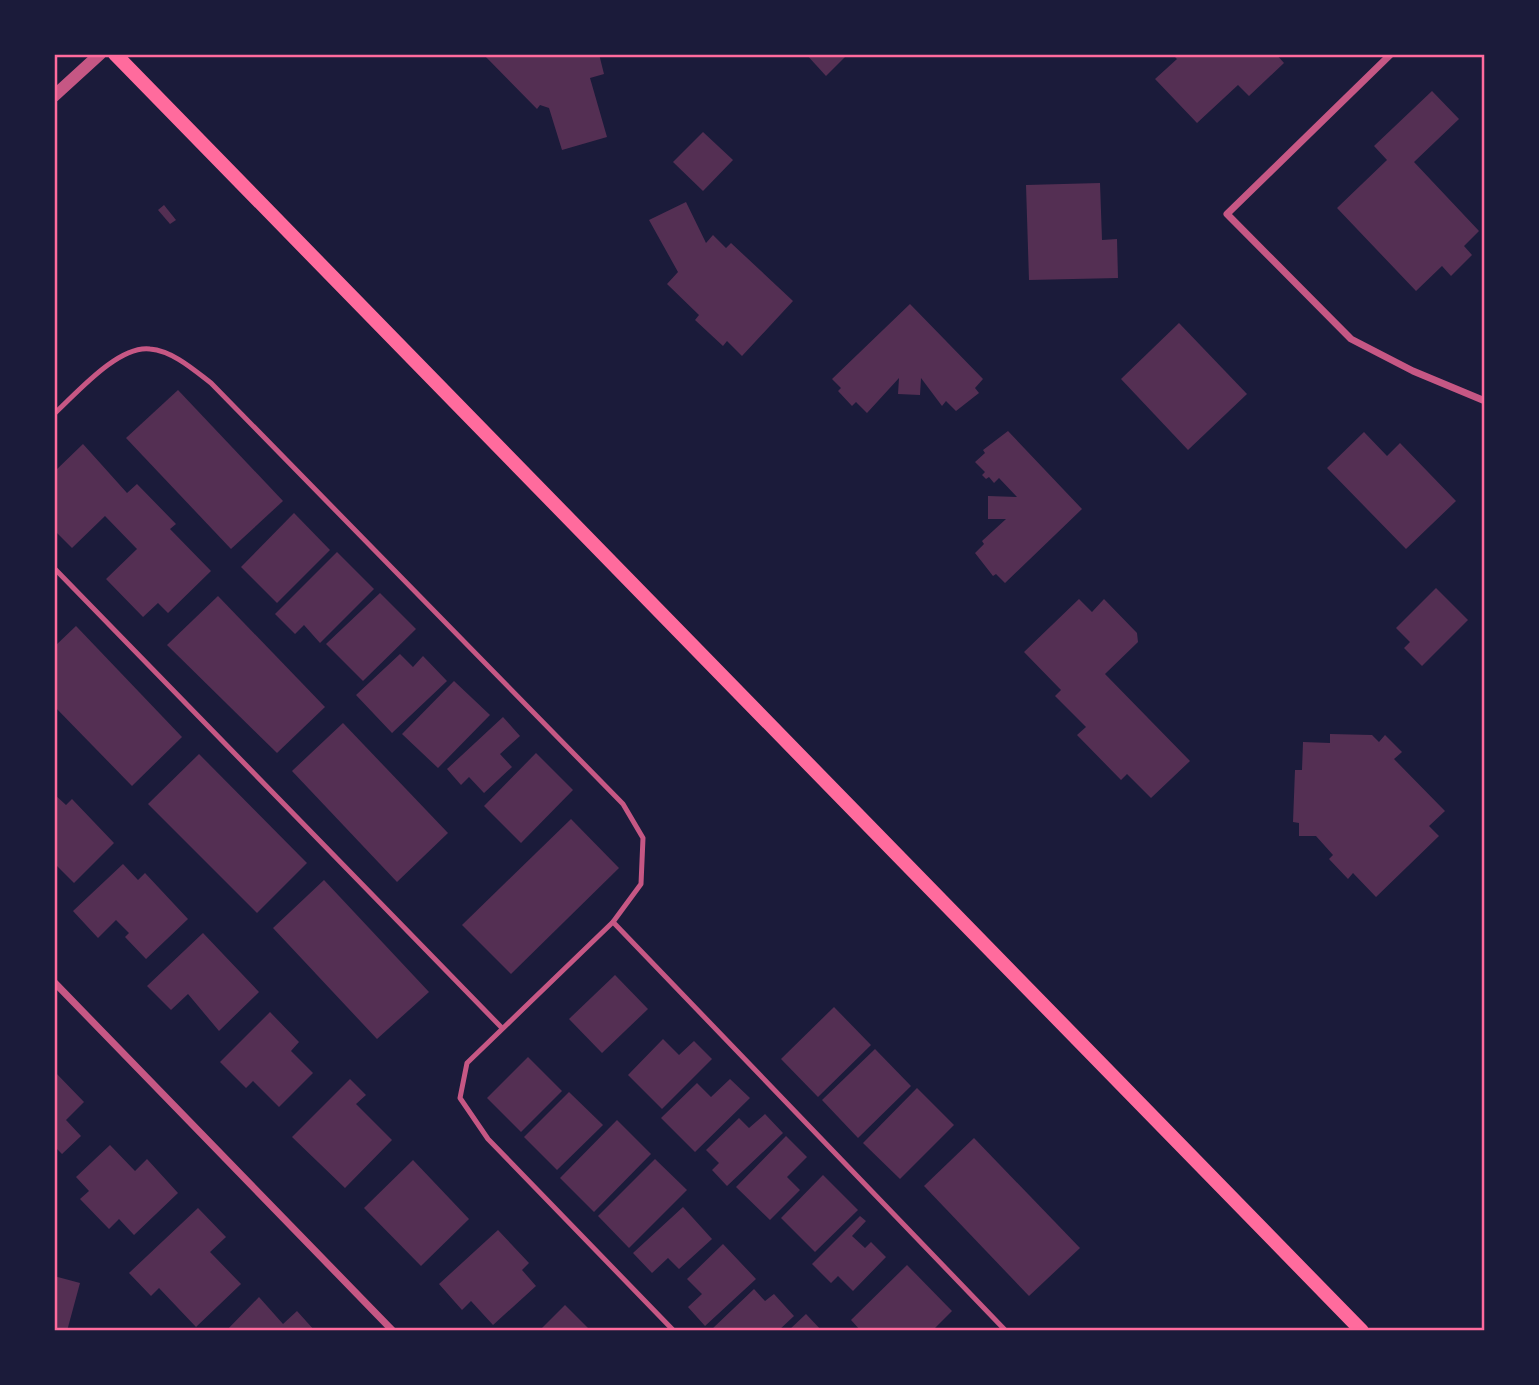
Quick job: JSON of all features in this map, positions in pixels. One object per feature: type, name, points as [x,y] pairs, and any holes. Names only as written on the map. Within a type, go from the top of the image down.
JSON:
[{"type":"main road","points":[[116,54],[1362,1331]]},
{"type":"street","points":[[54,96],[100,54]]},
{"type":"street","points":[[1391,54],[1227,214],[1351,339],[1413,371],[1485,401]]},
{"type":"street","points":[[54,982],[393,1331]]},
{"type":"lane","points":[[54,414],[112,359],[149,348],[186,363],[211,383],[623,804],[643,838],[640,884],[613,922],[467,1063],[460,1098],[488,1139],[674,1331]]},
{"type":"lane","points":[[54,568],[502,1028]]},
{"type":"lane","points":[[613,922],[1006,1331]]},
{"type":"building","points":[[483,54],[599,54],[604,74],[590,78],[607,137],[562,150],[549,108],[540,105],[537,109]]},
{"type":"building","points":[[806,54],[848,54],[826,76]]},
{"type":"building","points":[[1172,54],[1276,54],[1284,63],[1249,96],[1238,85],[1197,123],[1155,79],[1177,59]]},
{"type":"building","points":[[1432,91],[1459,119],[1414,162],[1479,231],[1464,246],[1472,255],[1451,276],[1442,266],[1416,291],[1337,208],[1387,160],[1374,146]]},
{"type":"building","points":[[703,132],[733,160],[703,191],[673,162]]},
{"type":"building","points":[[1100,183],[1102,240],[1117,239],[1118,278],[1029,280],[1026,185]]},
{"type":"building","points":[[686,202],[706,243],[713,235],[726,248],[731,243],[793,301],[742,356],[727,341],[723,346],[695,320],[699,315],[667,284],[678,272],[649,220]]},
{"type":"building","points":[[164,205],[176,220],[170,224],[158,210]]},
{"type":"building","points":[[910,304],[983,379],[975,388],[979,393],[956,411],[946,401],[942,406],[921,378],[920,395],[898,394],[899,378],[867,413],[856,402],[852,406],[838,391],[841,388],[832,379]]},
{"type":"building","points":[[1179,323],[1247,394],[1188,450],[1121,379]]},
{"type":"building","points":[[178,390],[283,501],[231,549],[126,438]]},
{"type":"building","points":[[1008,431],[1082,509],[1005,583],[996,574],[993,576],[975,553],[984,544],[982,541],[1006,519],[988,519],[988,496],[1017,497],[999,478],[994,483],[989,477],[986,479],[982,475],[985,472],[975,462],[985,453],[983,450]]},
{"type":"building","points":[[1364,432],[1387,456],[1400,443],[1456,501],[1406,549],[1327,468]]},
{"type":"building","points":[[83,444],[127,493],[137,484],[176,524],[170,529],[211,571],[168,613],[158,603],[143,617],[106,579],[137,549],[105,516],[72,548],[54,530],[54,472]]},
{"type":"building","points":[[294,513],[330,550],[277,603],[241,567]]},
{"type":"building","points":[[337,552],[374,589],[320,643],[304,625],[295,634],[275,614]]},
{"type":"building","points":[[1436,588],[1468,620],[1422,666],[1404,648],[1410,642],[1396,628]]},
{"type":"building","points":[[380,593],[416,629],[363,681],[326,644]]},
{"type":"building","points":[[218,596],[325,707],[277,753],[167,645]]},
{"type":"building","points":[[1079,599],[1092,612],[1104,599],[1137,633],[1138,642],[1105,674],[1190,761],[1151,798],[1127,774],[1121,780],[1077,735],[1086,727],[1055,696],[1061,690],[1024,652]]},
{"type":"building","points":[[76,626],[182,737],[132,786],[54,706],[54,647]]},
{"type":"building","points":[[400,654],[413,667],[423,656],[447,681],[392,733],[356,695]]},
{"type":"building","points":[[454,681],[490,715],[438,768],[402,734]]},
{"type":"building","points":[[503,717],[520,736],[500,754],[512,767],[484,793],[469,777],[461,785],[447,769]]},
{"type":"building","points":[[343,723],[448,833],[397,882],[292,771]]},
{"type":"building","points":[[1330,734],[1372,735],[1379,742],[1385,735],[1402,752],[1394,759],[1445,811],[1429,826],[1439,836],[1376,897],[1353,873],[1348,879],[1329,859],[1333,855],[1316,836],[1299,836],[1299,823],[1293,822],[1295,770],[1302,770],[1303,742],[1330,743]]},
{"type":"building","points":[[536,753],[573,790],[521,843],[484,806]]},
{"type":"building","points":[[199,754],[307,863],[257,913],[148,804]]},
{"type":"building","points":[[54,794],[66,805],[72,799],[114,843],[74,883],[54,863]]},
{"type":"building","points":[[571,819],[619,868],[511,974],[462,925]]},
{"type":"building","points":[[123,864],[138,880],[145,873],[188,919],[146,959],[125,937],[129,933],[116,920],[98,938],[73,911]]},
{"type":"building","points":[[324,880],[429,992],[377,1039],[273,928]]},
{"type":"building","points":[[203,933],[259,992],[219,1031],[188,994],[171,1010],[147,986]]},
{"type":"building","points":[[615,975],[648,1009],[602,1053],[569,1019]]},
{"type":"building","points":[[834,1007],[871,1045],[818,1097],[781,1059]]},
{"type":"building","points":[[270,1012],[299,1042],[291,1051],[313,1073],[279,1107],[253,1081],[246,1088],[220,1062]]},
{"type":"building","points":[[663,1039],[679,1055],[694,1041],[712,1059],[662,1109],[628,1075]]},
{"type":"building","points":[[875,1049],[911,1086],[858,1138],[822,1100]]},
{"type":"building","points":[[528,1057],[562,1091],[521,1132],[487,1098]]},
{"type":"building","points":[[54,1071],[84,1102],[66,1120],[81,1136],[62,1154],[54,1146]]},
{"type":"building","points":[[350,1079],[366,1095],[356,1104],[392,1140],[345,1188],[292,1137]]},
{"type":"building","points":[[730,1079],[750,1098],[695,1152],[661,1118],[697,1083],[711,1097]]},
{"type":"building","points":[[917,1088],[954,1125],[900,1179],[863,1143]]},
{"type":"building","points":[[569,1092],[603,1125],[557,1170],[524,1137]]},
{"type":"building","points":[[765,1114],[783,1133],[727,1186],[712,1170],[719,1163],[706,1150],[739,1118],[749,1128]]},
{"type":"building","points":[[617,1120],[651,1154],[594,1212],[560,1178]]},
{"type":"building","points":[[786,1136],[807,1157],[787,1177],[800,1190],[770,1220],[736,1187]]},
{"type":"building","points":[[974,1138],[1080,1248],[1029,1296],[924,1186]]},
{"type":"building","points":[[110,1145],[135,1171],[147,1159],[178,1193],[134,1235],[119,1219],[109,1229],[80,1199],[89,1191],[76,1177]]},
{"type":"building","points":[[655,1159],[687,1190],[629,1248],[598,1216]]},
{"type":"building","points":[[413,1160],[469,1219],[421,1266],[364,1208]]},
{"type":"building","points":[[823,1175],[858,1210],[815,1252],[781,1218]]},
{"type":"building","points":[[683,1207],[712,1239],[679,1269],[668,1258],[652,1273],[633,1253]]},
{"type":"building","points":[[198,1208],[226,1237],[210,1252],[241,1284],[196,1327],[159,1288],[151,1296],[129,1273]]},
{"type":"building","points":[[860,1216],[866,1221],[852,1236],[865,1248],[871,1242],[886,1257],[853,1291],[838,1276],[831,1283],[812,1264]]},
{"type":"building","points":[[498,1230],[529,1263],[522,1270],[536,1286],[493,1325],[471,1301],[462,1310],[439,1284]]},
{"type":"building","points":[[723,1244],[756,1279],[705,1326],[688,1307],[702,1294],[687,1279]]},
{"type":"building","points":[[907,1265],[952,1311],[932,1331],[861,1331],[851,1320]]},
{"type":"building","points":[[54,1276],[80,1283],[67,1331],[54,1331]]},
{"type":"building","points":[[754,1289],[765,1301],[774,1294],[794,1316],[778,1331],[712,1329]]},
{"type":"building","points":[[259,1297],[283,1324],[297,1311],[315,1331],[226,1331]]},
{"type":"building","points":[[565,1305],[591,1331],[539,1331]]},
{"type":"building","points":[[806,1314],[822,1331],[788,1331]]}]
